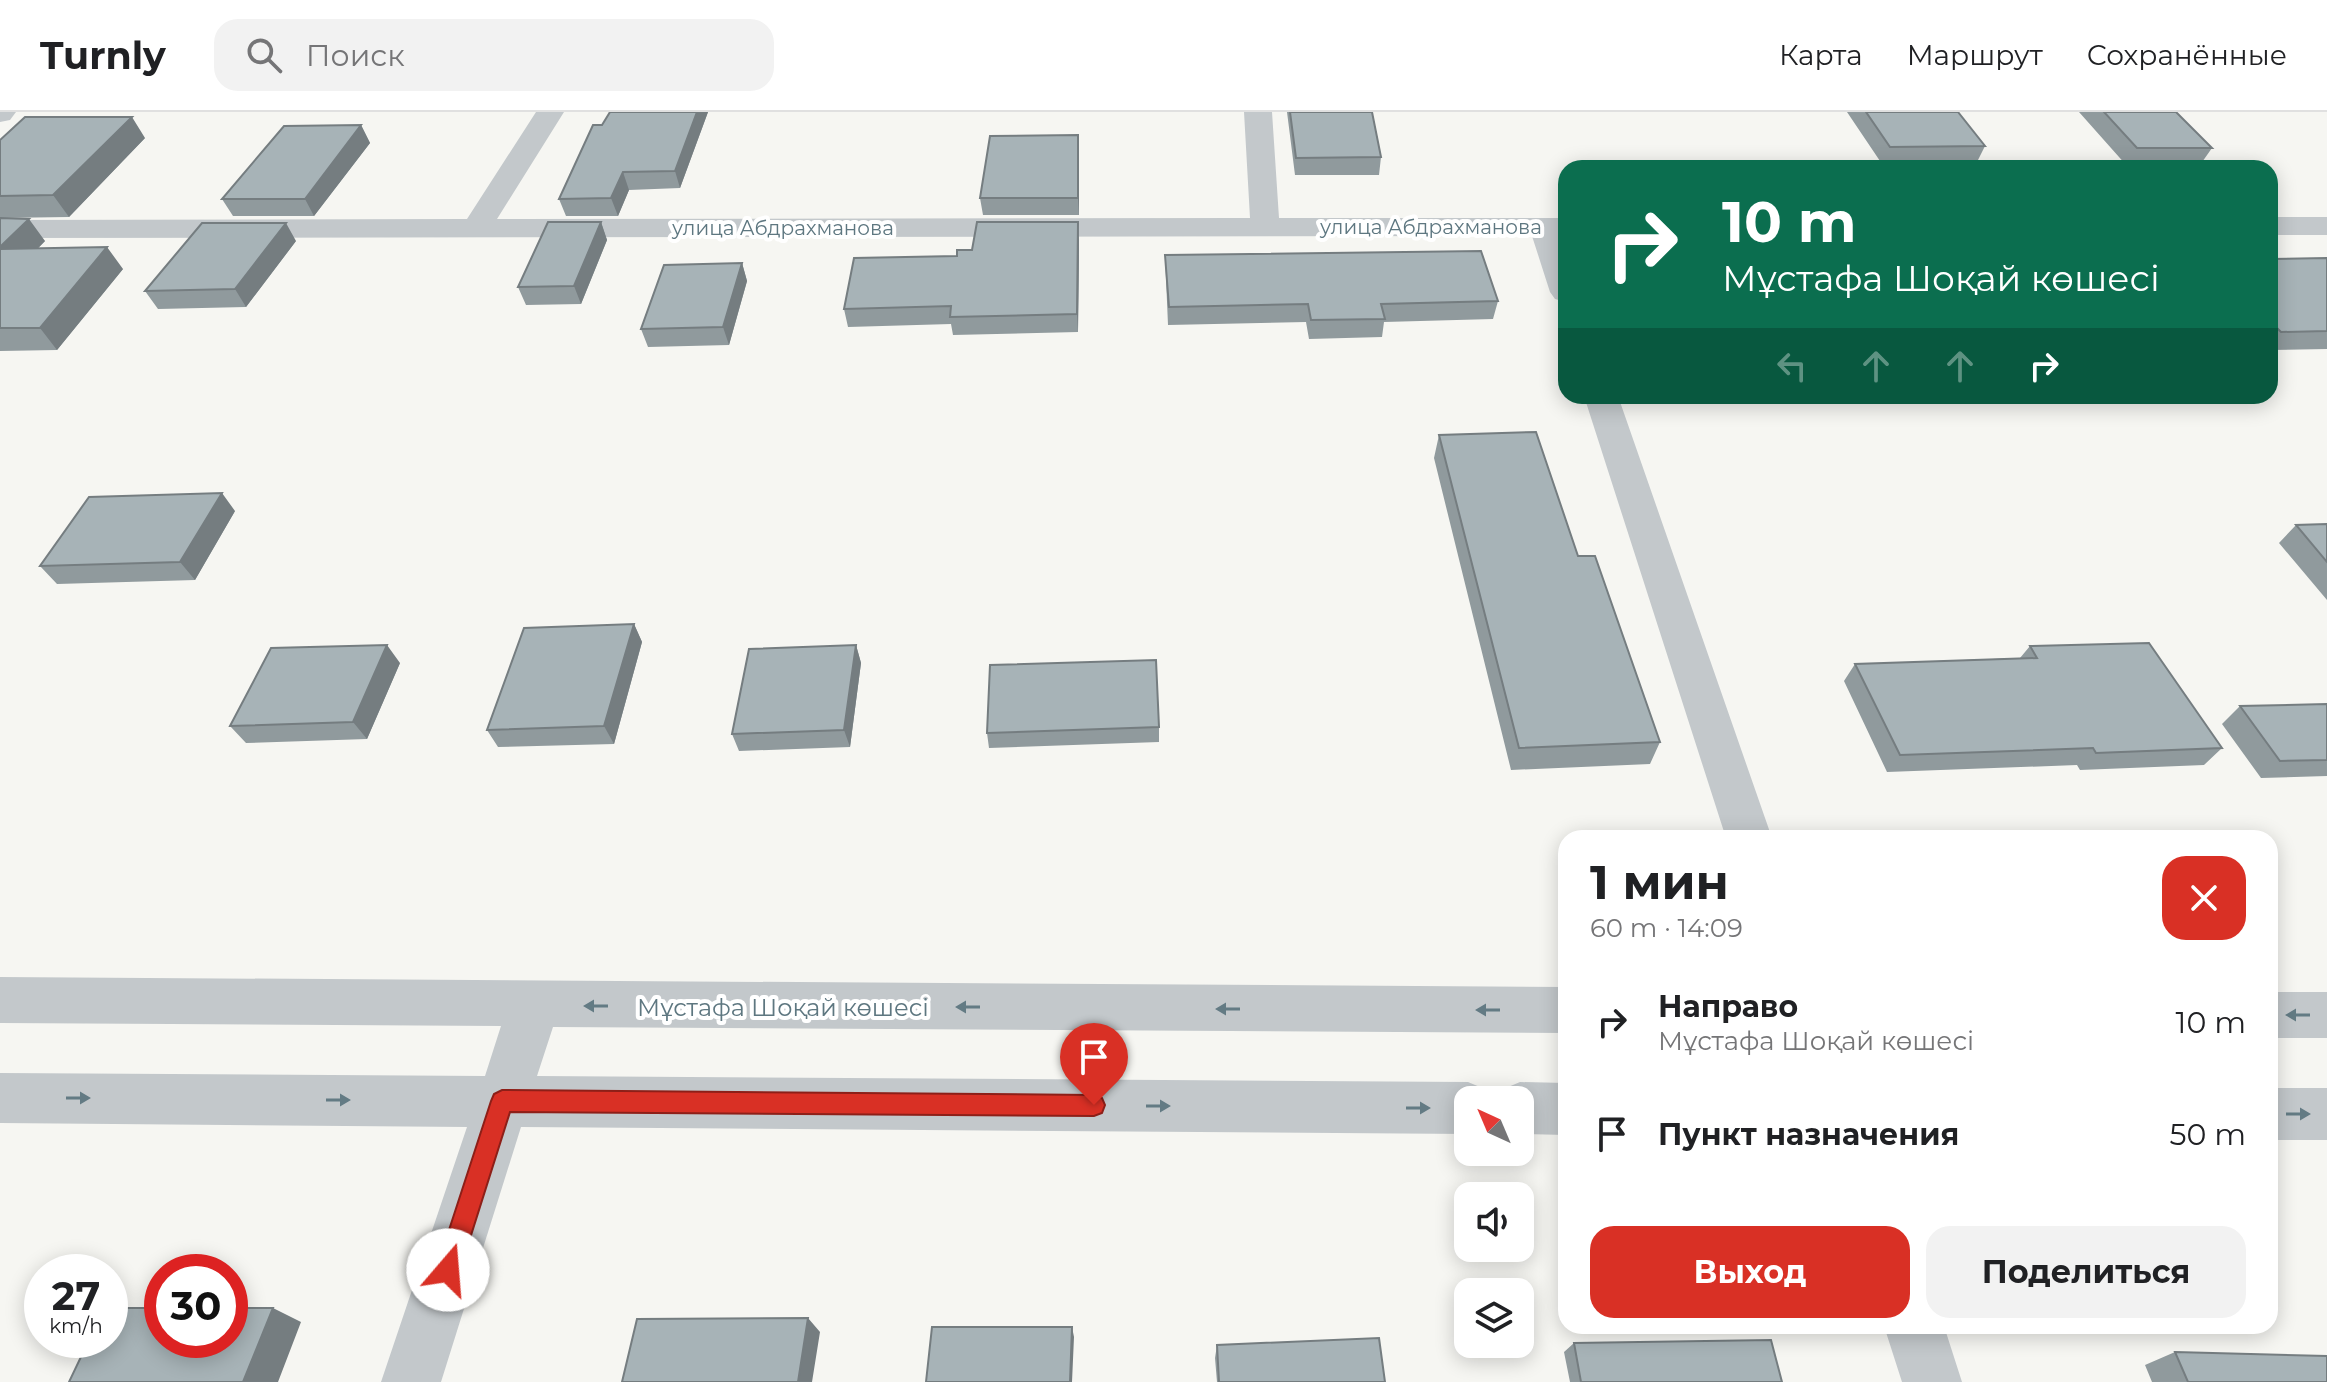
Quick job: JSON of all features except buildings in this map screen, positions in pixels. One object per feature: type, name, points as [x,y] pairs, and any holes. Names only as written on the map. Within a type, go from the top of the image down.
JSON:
[{"type":"street","points":[[477,228],[550,112]]},
{"type":"street","points":[[1258,112],[1265,227]]},
{"type":"street","points":[[2278,226],[2327,226]]},
{"type":"street","name":"улица Абдрахманова","points":[[0,229],[1555,227]]},
{"type":"street","points":[[1604,404],[1746,830]]},
{"type":"street","name":"Мұстафа Шоқай көшесі","points":[[0,1000],[1558,1010]]},
{"type":"street","points":[[411,1382],[534,1005]]},
{"type":"street","points":[[2278,1015],[2327,1015]]},
{"type":"street","points":[[0,1098],[1454,1108]]},
{"type":"street","points":[[1534,1108],[1558,1109]]},
{"type":"street","points":[[2278,1114],[2327,1114]]},
{"type":"street","points":[[1917,1334],[1932,1382]]},
{"type":"route","points":[[448,1270],[502,1101],[1094,1105]]}]
